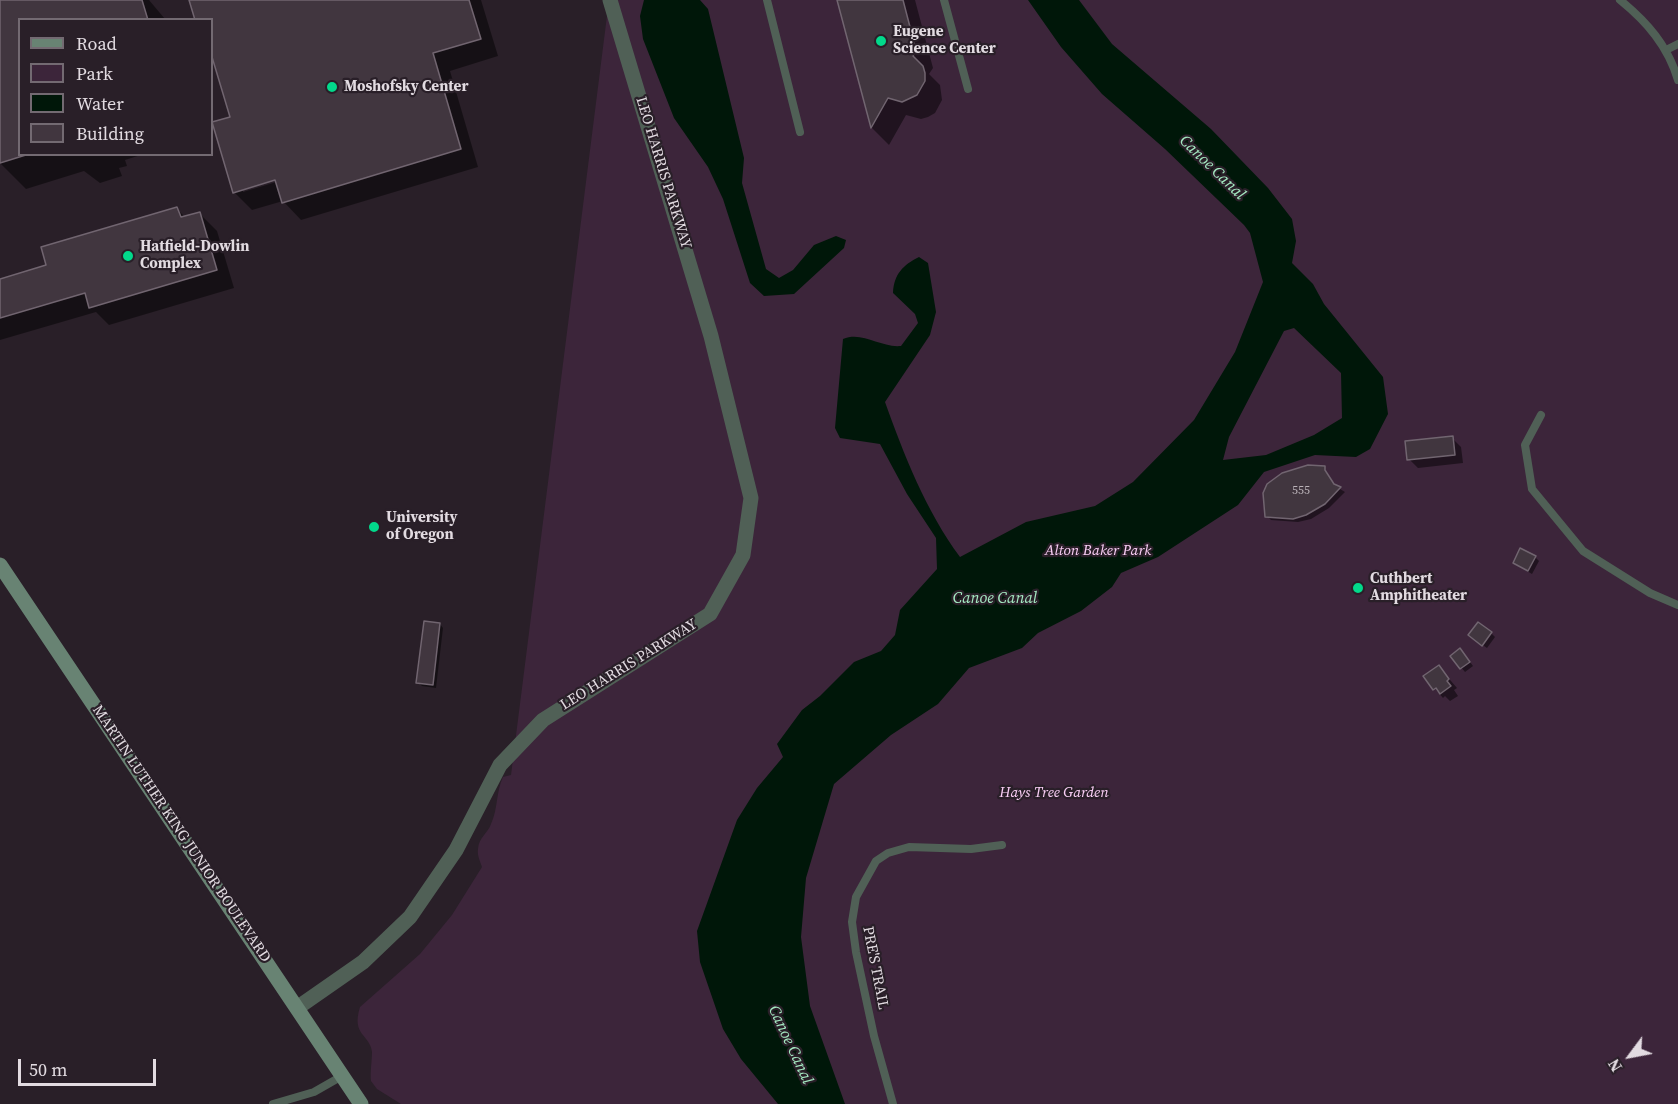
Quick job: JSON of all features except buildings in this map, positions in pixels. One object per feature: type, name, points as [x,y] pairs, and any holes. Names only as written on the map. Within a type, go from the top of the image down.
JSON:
[{"type":"main road","name":"MARTIN LUTHER KING JUNIOR BOULEVARD","points":[[0,565],[361,1104]]},
{"type":"street","name":"LEO HARRIS PARKWAY","points":[[297,1008],[363,962],[410,917],[456,850],[500,765],[543,720],[710,614],[743,555],[751,498],[711,336],[610,0]]},
{"type":"lane","points":[[767,0],[800,132]]},
{"type":"lane","points":[[944,0],[968,89]]},
{"type":"lane","points":[[1620,0],[1652,28],[1666,51],[1678,80]]},
{"type":"lane","points":[[1666,51],[1678,44]]},
{"type":"lane","points":[[1541,415],[1525,445],[1532,489],[1583,551],[1650,593],[1678,605]]},
{"type":"lane","name":"PRE'S TRAIL","points":[[893,1104],[874,1036],[856,952],[852,922],[856,897],[876,861],[888,853],[909,847],[971,849],[1002,845]]},
{"type":"lane","points":[[273,1104],[314,1092],[342,1076]]},
{"type":"green space","name":"Alton Baker Park","points":[[609,0],[1678,0],[1678,1104],[401,1104],[377,1089],[371,1081],[371,1046],[359,1029],[360,1007],[420,954],[452,915],[482,867],[478,854],[479,845],[490,827],[503,777],[511,775]]},
{"type":"water","points":[[644,0],[700,0],[708,9],[744,158],[742,183],[766,269],[779,278],[793,270],[814,245],[836,236],[846,240],[844,248],[794,294],[764,296],[750,283],[723,199],[708,167],[674,118],[643,39],[640,16]]},
{"type":"water","name":"Canoe Canal","points":[[1028,0],[1079,0],[1112,44],[1211,129],[1268,188],[1292,219],[1296,241],[1292,263],[1313,284],[1324,304],[1383,377],[1388,414],[1370,449],[1356,457],[1315,455],[1264,472],[1238,505],[1158,557],[1121,573],[1112,587],[1081,611],[1038,633],[1022,648],[969,668],[938,704],[891,735],[834,784],[806,878],[801,937],[810,1006],[845,1104],[778,1104],[741,1059],[723,1029],[700,962],[697,931],[737,820],[757,788],[783,757],[777,744],[802,710],[820,696],[854,662],[881,651],[895,635],[900,610],[937,569],[936,538],[907,494],[880,444],[840,438],[835,428],[843,339],[858,337],[886,345],[901,346],[918,323],[915,314],[893,293],[895,280],[908,263],[919,257],[928,263],[936,312],[930,335],[885,402],[926,502],[960,557],[1026,522],[1095,506],[1133,482],[1194,420],[1235,352],[1263,282],[1250,233],[1244,225],[1165,149],[1102,94],[1061,47]],"holes":[[[1294,328],[1341,373],[1342,418],[1314,435],[1266,455],[1223,460],[1229,437],[1284,331]]]},
{"type":"place","name":"Eugene Science Center","points":[[881,41]]},
{"type":"place","name":"Moshofsky Center","points":[[332,87]]},
{"type":"place","name":"Hatfield-Dowlin Complex","points":[[128,256]]},
{"type":"place","name":"University of Oregon","points":[[374,527]]},
{"type":"place","name":"Cuthbert Amphitheater","points":[[1358,588]]},
{"type":"park label","name":"Hays Tree Garden","points":[[1054,793]]}]
